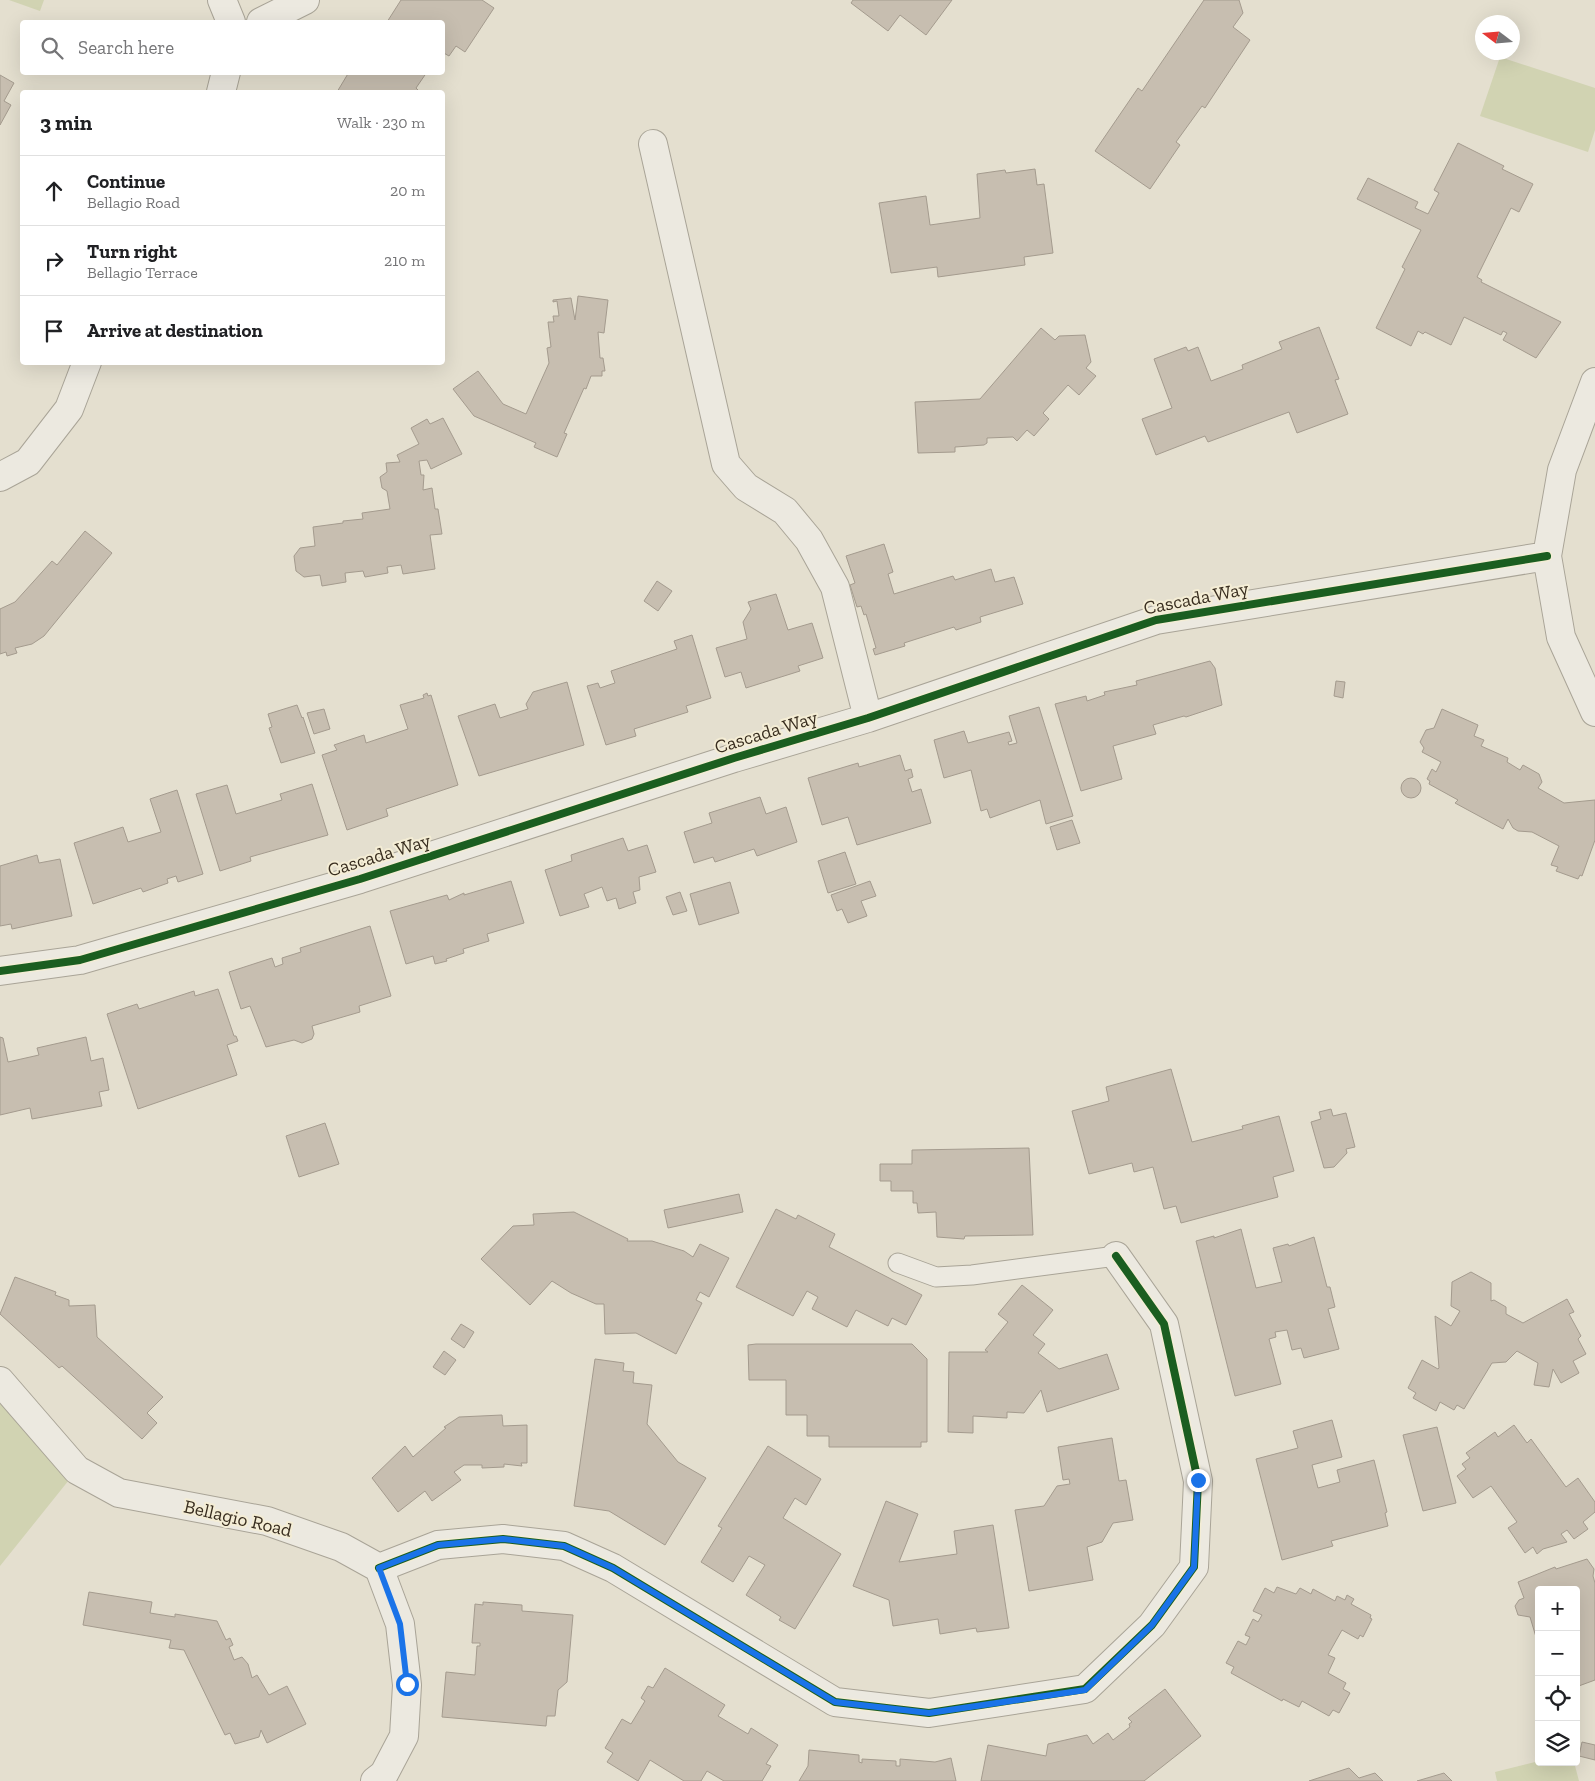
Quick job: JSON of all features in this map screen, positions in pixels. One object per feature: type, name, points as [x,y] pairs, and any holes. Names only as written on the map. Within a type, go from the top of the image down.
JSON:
[{"type":"street","points":[[222,0],[230,20]]},
{"type":"street","points":[[265,20],[305,0]]},
{"type":"street","points":[[222,90],[225,75]]},
{"type":"street","points":[[653,144],[726,464],[746,487],[785,511],[809,540],[835,587],[868,718]]},
{"type":"street","points":[[0,477],[28,462],[69,409],[86,365]]},
{"type":"street","points":[[1595,382],[1562,470],[1547,556],[1561,637],[1595,712]]},
{"type":"street","name":"Cascada Way","points":[[0,972],[80,960],[322,890],[734,758],[868,718],[1156,620],[1547,556]]},
{"type":"street","points":[[375,1781],[384,1774],[404,1736],[407,1684],[400,1624],[379,1568],[438,1545],[503,1539],[564,1546],[613,1568],[835,1702],[929,1713],[1085,1690],[1152,1625],[1194,1567],[1198,1480],[1164,1324],[1116,1256]]},
{"type":"street","name":"Bellagio Road","points":[[0,1381],[77,1470],[119,1493],[267,1521],[341,1547],[379,1568]]},
{"type":"lane","points":[[898,1263],[936,1277],[972,1275],[1116,1256]]},
{"type":"green space","points":[[9,0],[44,0],[40,11]]},
{"type":"green space","points":[[1499,60],[1509,60],[1595,88],[1595,130],[1588,152],[1480,116]]},
{"type":"green space","points":[[0,1381],[77,1470],[0,1566]]},
{"type":"green space","points":[[1535,1762],[1535,1766],[1575,1766],[1579,1781],[1497,1781],[1495,1772]]},
{"type":"building","points":[[401,0],[482,0],[494,8],[465,52],[456,46],[449,56],[445,54],[445,20],[388,20]]},
{"type":"building","points":[[853,0],[952,0],[926,35],[900,15],[888,31],[851,3]]},
{"type":"building","points":[[1204,0],[1239,0],[1243,13],[1233,27],[1250,40],[1205,108],[1202,106],[1176,142],[1180,145],[1150,189],[1095,151],[1138,88],[1142,91]]},
{"type":"building","points":[[0,75],[14,83],[4,101],[11,105],[0,125]]},
{"type":"building","points":[[347,75],[425,75],[416,88],[418,90],[338,90]]},
{"type":"building","points":[[1458,143],[1504,166],[1502,169],[1533,184],[1519,212],[1511,208],[1477,277],[1482,280],[1481,282],[1561,322],[1536,358],[1503,340],[1507,333],[1503,331],[1501,335],[1464,317],[1451,345],[1425,332],[1423,334],[1418,331],[1411,346],[1376,328],[1405,269],[1402,267],[1421,230],[1357,199],[1368,178],[1418,202],[1415,208],[1428,214],[1439,193],[1434,190]]},
{"type":"building","points":[[1035,169],[1037,185],[1044,184],[1053,253],[1024,257],[1025,265],[938,277],[937,267],[891,273],[879,203],[926,196],[930,225],[980,218],[977,174],[1005,170],[1006,173]]},
{"type":"building","points":[[578,296],[608,300],[604,333],[598,332],[600,358],[603,358],[605,371],[602,371],[602,376],[591,376],[586,389],[584,388],[564,433],[567,434],[557,457],[534,447],[536,443],[474,416],[453,389],[478,371],[503,404],[526,414],[549,363],[547,348],[551,347],[548,322],[554,322],[553,316],[559,316],[557,301],[553,302],[553,300],[571,298],[575,320]]},
{"type":"building","points":[[1319,327],[1339,379],[1335,380],[1348,414],[1297,433],[1289,412],[1208,442],[1205,436],[1156,455],[1142,419],[1172,408],[1154,359],[1186,347],[1188,351],[1198,347],[1211,381],[1243,369],[1242,365],[1282,349],[1279,342]]},
{"type":"building","points":[[1041,328],[1055,340],[1059,336],[1085,335],[1091,362],[1086,368],[1096,376],[1079,395],[1068,385],[1043,413],[1049,419],[1034,436],[1027,430],[1017,441],[1013,437],[987,438],[987,443],[984,445],[955,447],[955,452],[918,453],[915,402],[980,399]]},
{"type":"building","points":[[443,418],[462,454],[431,469],[427,460],[419,461],[421,475],[424,475],[423,490],[432,488],[435,509],[438,509],[442,534],[430,535],[435,569],[403,574],[401,565],[387,567],[388,573],[365,577],[363,571],[345,573],[346,582],[322,586],[320,575],[304,577],[296,571],[294,556],[300,548],[315,546],[313,527],[363,519],[362,513],[390,509],[387,491],[382,488],[380,477],[387,472],[386,463],[400,462],[397,455],[419,444],[411,428],[427,419],[430,424]]},
{"type":"building","points":[[85,531],[112,553],[44,636],[32,644],[15,648],[17,653],[7,656],[6,652],[0,654],[0,609],[15,602],[52,561],[57,565]]},
{"type":"building","points":[[884,544],[893,572],[888,574],[894,594],[953,576],[955,580],[991,569],[995,582],[1014,577],[1023,604],[980,617],[981,622],[956,630],[954,627],[904,643],[905,646],[875,655],[873,649],[876,648],[866,614],[864,615],[861,606],[857,607],[850,585],[855,583],[846,556]]},
{"type":"building","points":[[657,581],[672,591],[658,611],[644,601]]},
{"type":"building","points":[[776,594],[788,630],[812,623],[823,658],[798,666],[800,671],[746,688],[741,672],[725,677],[716,648],[747,639],[743,622],[751,609],[748,602]]},
{"type":"building","points":[[692,635],[711,698],[686,706],[688,712],[634,729],[636,736],[606,745],[587,686],[598,683],[600,688],[615,683],[611,671],[677,649],[674,641]]},
{"type":"building","points":[[1210,661],[1215,668],[1222,705],[1186,717],[1153,725],[1156,734],[1113,746],[1122,779],[1081,791],[1055,704],[1086,696],[1087,701],[1105,695],[1104,692],[1137,685],[1136,681]]},
{"type":"building","points":[[1336,681],[1345,682],[1343,698],[1334,696]]},
{"type":"building","points":[[567,682],[584,745],[479,776],[458,716],[495,704],[500,718],[528,709],[526,704],[533,692]]},
{"type":"building","points":[[427,693],[428,696],[431,695],[458,785],[386,809],[388,816],[347,830],[322,755],[337,750],[334,745],[364,735],[366,743],[408,729],[400,705],[424,698],[423,695]]},
{"type":"building","points":[[297,705],[315,753],[281,763],[269,728],[272,727],[268,714]]},
{"type":"building","points":[[1039,707],[1073,816],[1046,824],[1040,800],[990,818],[987,809],[981,811],[971,770],[944,778],[934,740],[964,731],[968,743],[1009,732],[1012,741],[1008,742],[1009,745],[1017,743],[1009,716]]},
{"type":"building","points":[[324,709],[330,729],[314,734],[307,713]]},
{"type":"building","points":[[1442,709],[1478,725],[1474,736],[1484,740],[1481,746],[1508,758],[1507,762],[1520,770],[1523,765],[1539,774],[1542,782],[1538,788],[1564,803],[1595,800],[1595,840],[1582,876],[1580,875],[1578,879],[1556,871],[1558,867],[1551,865],[1559,846],[1532,832],[1518,831],[1513,828],[1508,819],[1503,829],[1455,803],[1458,800],[1429,784],[1430,781],[1427,779],[1432,769],[1436,772],[1441,762],[1422,752],[1424,748],[1420,742],[1426,730],[1434,728]]},
{"type":"building","points":[[900,755],[905,771],[911,769],[913,777],[908,779],[912,792],[921,789],[931,823],[857,845],[848,817],[822,825],[808,778],[858,763],[859,767]]},
{"type":"building","points":[[1407,778],[1415,778],[1421,784],[1421,792],[1415,798],[1407,798],[1401,792],[1401,784]]},
{"type":"building","points":[[312,784],[328,835],[250,857],[251,861],[220,871],[196,794],[227,785],[236,814],[282,800],[280,794]]},
{"type":"building","points":[[177,790],[203,874],[178,882],[176,876],[167,879],[168,883],[143,892],[141,888],[93,904],[74,843],[123,827],[128,842],[161,832],[150,799]]},
{"type":"building","points":[[760,797],[766,814],[786,807],[797,842],[757,856],[754,849],[715,862],[713,857],[694,863],[684,832],[712,823],[709,813]]},
{"type":"building","points":[[1072,820],[1080,843],[1057,850],[1050,827]]},
{"type":"building","points":[[623,838],[628,851],[647,845],[656,872],[639,877],[640,890],[633,892],[636,903],[619,909],[616,898],[607,901],[602,887],[584,894],[589,907],[560,916],[545,870],[572,861],[571,855]]},
{"type":"building","points":[[845,852],[856,884],[828,893],[818,861]]},
{"type":"building","points":[[37,855],[39,863],[60,859],[72,916],[12,929],[11,924],[0,926],[0,866]]},
{"type":"building","points":[[511,881],[524,923],[487,934],[489,941],[463,949],[464,953],[446,959],[447,961],[435,964],[433,956],[406,964],[390,911],[447,895],[449,900],[464,893],[464,895]]},
{"type":"building","points":[[870,881],[876,896],[861,901],[867,916],[848,923],[842,909],[837,911],[831,895]]},
{"type":"building","points":[[730,882],[739,913],[699,925],[690,894]]},
{"type":"building","points":[[680,892],[687,911],[673,915],[666,897]]},
{"type":"building","points":[[370,926],[391,996],[359,1006],[360,1012],[312,1026],[314,1034],[312,1039],[302,1043],[294,1040],[266,1047],[250,1006],[241,1009],[229,972],[272,958],[275,967],[283,964],[282,958],[301,952],[300,948]]},
{"type":"building","points":[[218,989],[234,1036],[236,1036],[238,1041],[227,1045],[237,1075],[138,1109],[107,1014],[137,1004],[139,1009],[194,991],[195,996]]},
{"type":"building","points":[[0,1037],[3,1038],[8,1062],[39,1055],[37,1048],[86,1037],[91,1061],[103,1058],[109,1090],[99,1092],[102,1106],[32,1119],[30,1108],[0,1115]]},
{"type":"building","points":[[1171,1069],[1192,1142],[1243,1129],[1242,1126],[1279,1116],[1294,1171],[1273,1177],[1278,1197],[1181,1223],[1176,1206],[1164,1209],[1153,1167],[1134,1172],[1132,1163],[1089,1174],[1072,1111],[1109,1101],[1106,1087]]},
{"type":"building","points":[[1331,1109],[1333,1116],[1346,1113],[1355,1147],[1346,1149],[1347,1153],[1334,1167],[1324,1168],[1311,1122],[1321,1119],[1319,1112]]},
{"type":"building","points":[[325,1123],[339,1164],[299,1177],[286,1136]]},
{"type":"building","points":[[1029,1148],[1033,1235],[965,1236],[964,1239],[937,1237],[936,1212],[918,1213],[917,1203],[913,1203],[913,1191],[891,1191],[891,1181],[880,1181],[880,1164],[912,1164],[912,1150]]},
{"type":"building","points":[[739,1194],[743,1212],[668,1228],[664,1210]]},
{"type":"building","points":[[776,1209],[796,1219],[798,1215],[835,1234],[829,1247],[922,1295],[906,1325],[892,1318],[888,1326],[856,1310],[847,1327],[812,1309],[818,1297],[807,1291],[793,1316],[736,1287]]},
{"type":"building","points":[[574,1212],[628,1239],[627,1241],[652,1241],[684,1251],[693,1257],[700,1244],[729,1258],[709,1297],[700,1292],[696,1300],[702,1303],[676,1354],[636,1333],[605,1334],[604,1304],[596,1304],[571,1293],[552,1281],[530,1305],[481,1259],[513,1226],[534,1225],[533,1214]]},
{"type":"building","points":[[1241,1229],[1256,1288],[1282,1282],[1273,1248],[1288,1244],[1289,1246],[1314,1237],[1327,1287],[1330,1287],[1335,1307],[1328,1309],[1339,1349],[1304,1358],[1301,1348],[1292,1350],[1287,1330],[1275,1332],[1276,1337],[1269,1339],[1281,1384],[1235,1396],[1196,1241],[1214,1236],[1214,1238]]},
{"type":"building","points":[[1471,1272],[1491,1283],[1491,1301],[1494,1300],[1506,1307],[1506,1314],[1523,1323],[1567,1299],[1574,1312],[1569,1314],[1581,1336],[1578,1339],[1586,1354],[1573,1361],[1579,1373],[1561,1383],[1553,1369],[1549,1387],[1534,1385],[1538,1363],[1517,1351],[1506,1362],[1492,1363],[1464,1409],[1457,1405],[1454,1410],[1440,1402],[1436,1411],[1413,1398],[1416,1393],[1408,1388],[1422,1360],[1439,1368],[1435,1316],[1451,1326],[1460,1311],[1451,1306],[1452,1282]]},
{"type":"building","points":[[15,1277],[56,1292],[55,1295],[69,1300],[69,1306],[95,1305],[97,1337],[163,1397],[147,1413],[157,1423],[142,1439],[62,1366],[59,1368],[0,1314]]},
{"type":"building","points":[[1022,1285],[1053,1310],[1033,1335],[1045,1344],[1038,1353],[1059,1369],[1107,1354],[1119,1389],[1047,1412],[1041,1390],[1024,1413],[1007,1412],[1007,1418],[973,1416],[973,1433],[948,1432],[949,1352],[988,1352],[985,1350],[1008,1322],[998,1314]]},
{"type":"building","points":[[461,1324],[474,1332],[464,1348],[451,1339]]},
{"type":"building","points":[[912,1344],[927,1359],[927,1442],[921,1442],[921,1447],[829,1447],[829,1436],[807,1436],[807,1415],[786,1415],[786,1380],[749,1380],[748,1345]]},
{"type":"building","points":[[444,1351],[456,1360],[445,1375],[433,1367]]},
{"type":"building","points":[[595,1359],[624,1363],[623,1371],[634,1372],[633,1383],[652,1385],[647,1424],[678,1462],[706,1478],[665,1545],[609,1511],[574,1506]]},
{"type":"building","points":[[502,1415],[503,1426],[527,1425],[527,1463],[521,1463],[522,1466],[504,1464],[504,1467],[482,1468],[482,1465],[464,1465],[454,1472],[461,1480],[432,1501],[425,1491],[398,1512],[372,1478],[405,1446],[413,1457],[446,1428],[444,1427],[459,1417]]},
{"type":"building","points":[[1332,1420],[1342,1457],[1312,1465],[1318,1488],[1340,1482],[1337,1470],[1374,1460],[1387,1512],[1385,1513],[1388,1526],[1331,1541],[1333,1546],[1282,1560],[1256,1459],[1298,1448],[1293,1431]]},
{"type":"building","points":[[1514,1425],[1527,1443],[1531,1439],[1566,1487],[1578,1478],[1595,1502],[1595,1512],[1583,1522],[1588,1529],[1574,1539],[1567,1530],[1561,1534],[1567,1542],[1543,1549],[1537,1554],[1533,1547],[1525,1553],[1508,1528],[1517,1522],[1491,1486],[1473,1498],[1457,1476],[1466,1469],[1462,1464],[1470,1458],[1466,1453],[1495,1432],[1498,1437]]},
{"type":"building","points":[[1437,1427],[1456,1503],[1423,1511],[1403,1435]]},
{"type":"building","points":[[1112,1438],[1119,1481],[1126,1480],[1133,1520],[1113,1523],[1102,1542],[1087,1547],[1093,1580],[1029,1591],[1015,1510],[1044,1506],[1057,1486],[1070,1484],[1069,1479],[1063,1480],[1058,1447]]},
{"type":"building","points":[[768,1446],[821,1479],[806,1505],[795,1498],[783,1518],[841,1554],[795,1629],[779,1620],[781,1617],[746,1595],[765,1565],[749,1556],[733,1582],[701,1562],[722,1528],[718,1526]]},
{"type":"building","points":[[886,1501],[918,1514],[899,1562],[957,1554],[954,1531],[993,1525],[1009,1628],[977,1632],[976,1628],[940,1634],[938,1619],[893,1626],[889,1600],[853,1586]]},
{"type":"building","points":[[1587,1559],[1594,1569],[1595,1680],[1580,1686],[1580,1586],[1535,1586],[1535,1634],[1530,1617],[1518,1615],[1515,1606],[1519,1600],[1524,1598],[1518,1582],[1555,1567],[1556,1569]]},
{"type":"building","points":[[1277,1587],[1296,1594],[1300,1588],[1311,1594],[1313,1589],[1335,1601],[1337,1596],[1345,1600],[1347,1595],[1354,1599],[1351,1604],[1371,1615],[1370,1618],[1372,1619],[1363,1637],[1360,1635],[1358,1639],[1342,1630],[1328,1655],[1335,1658],[1328,1673],[1346,1683],[1343,1689],[1350,1693],[1339,1713],[1333,1710],[1329,1716],[1302,1701],[1299,1707],[1283,1699],[1282,1701],[1231,1673],[1234,1667],[1226,1663],[1238,1641],[1246,1645],[1250,1637],[1245,1635],[1253,1619],[1258,1622],[1262,1615],[1253,1611],[1265,1588],[1274,1593]]},
{"type":"building","points":[[89,1592],[152,1602],[150,1613],[175,1617],[175,1614],[217,1621],[226,1640],[230,1638],[233,1645],[229,1647],[234,1660],[242,1657],[248,1664],[252,1678],[257,1675],[269,1695],[287,1686],[306,1724],[267,1743],[261,1730],[259,1737],[235,1744],[230,1733],[225,1735],[184,1650],[169,1648],[171,1640],[83,1625]]},
{"type":"building","points":[[483,1602],[522,1605],[522,1611],[573,1615],[567,1682],[558,1690],[555,1716],[547,1716],[546,1726],[442,1717],[446,1672],[475,1675],[477,1646],[480,1646],[480,1643],[472,1643],[475,1604],[483,1605]]},
{"type":"building","points":[[665,1668],[725,1705],[718,1716],[748,1734],[751,1728],[778,1745],[766,1764],[771,1766],[762,1781],[724,1781],[707,1771],[701,1781],[684,1781],[650,1760],[638,1781],[607,1762],[613,1753],[605,1748],[622,1719],[631,1724],[645,1701],[641,1698],[648,1686],[653,1688]]},
{"type":"building","points":[[1165,1689],[1201,1736],[1144,1781],[981,1781],[988,1745],[1046,1756],[1048,1744],[1087,1735],[1093,1744],[1108,1733],[1113,1740],[1130,1727],[1129,1724],[1132,1722],[1128,1718]]},
{"type":"building","points":[[1582,1742],[1595,1745],[1595,1760],[1580,1756]]},
{"type":"building","points":[[809,1750],[859,1755],[859,1762],[862,1763],[862,1759],[896,1761],[896,1766],[900,1766],[900,1759],[935,1762],[951,1758],[956,1781],[799,1781],[808,1766]]},
{"type":"building","points":[[1349,1768],[1359,1778],[1375,1773],[1383,1781],[1309,1781]]},
{"type":"building","points":[[1444,1773],[1452,1781],[1417,1781]]},
{"type":"cycle path","points":[[0,971],[80,960],[360,879],[734,758],[868,718],[1156,620],[1547,556]]},
{"type":"cycle path","points":[[379,1568],[438,1545],[503,1539],[564,1546],[613,1568],[835,1702],[929,1713],[1085,1689],[1152,1625],[1194,1567],[1198,1481],[1164,1324],[1116,1256]]},
{"type":"route","points":[[407,1684],[400,1624],[379,1568],[438,1545],[503,1539],[564,1546],[613,1568],[769,1664],[835,1702],[929,1713],[1085,1690],[1152,1625],[1194,1567],[1198,1480]]}]
